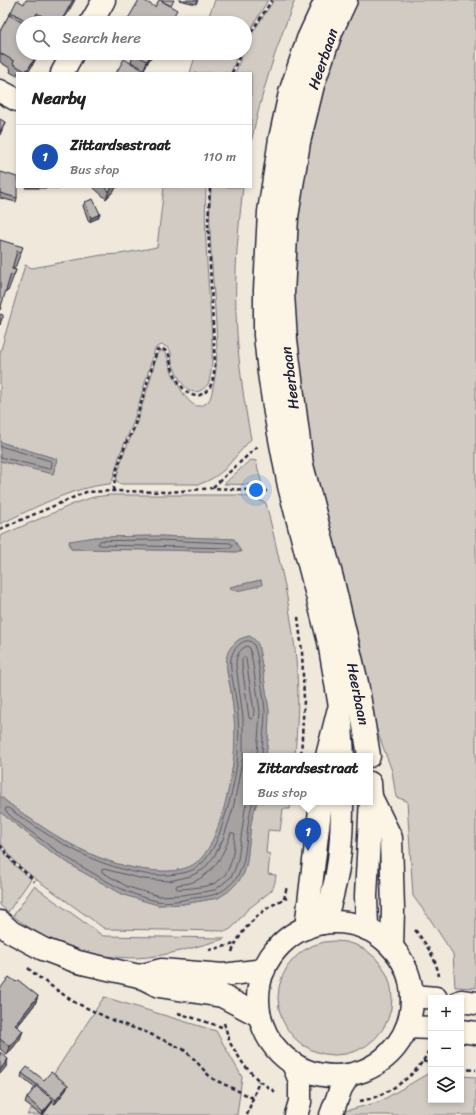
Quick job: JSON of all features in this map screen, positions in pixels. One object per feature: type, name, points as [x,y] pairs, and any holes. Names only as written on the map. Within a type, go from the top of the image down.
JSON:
[{"type":"main road","points":[[95,16],[104,0]]},
{"type":"main road","name":"Heerbaan","points":[[326,0],[308,39],[290,93],[280,139],[269,212],[265,290],[265,336],[275,413],[289,486],[329,642],[340,707],[343,753]]},
{"type":"main road","name":"Heerbaan","points":[[346,0],[332,30],[313,85],[299,142],[287,217],[283,294],[286,340],[302,465],[333,582],[357,683],[369,753]]},
{"type":"main road","points":[[63,72],[69,60]]},
{"type":"main road","points":[[0,91],[16,99]]},
{"type":"main road","name":"Heerbaan","points":[[328,753],[340,707]]},
{"type":"main road","points":[[373,797],[391,838],[392,947]]},
{"type":"main road","points":[[314,926],[321,805]]},
{"type":"main road","points":[[314,926],[334,890],[338,868],[342,805]]},
{"type":"main road","points":[[367,929],[366,896],[369,805]]},
{"type":"main road","points":[[344,923],[367,929],[381,937],[392,947],[404,964],[410,982],[412,996],[408,1027],[396,1047],[383,1060],[367,1070],[349,1075],[330,1076],[312,1072],[293,1064],[274,1046],[268,1037],[260,1016],[259,990],[264,970],[278,949],[289,938],[314,926],[344,923]]},
{"type":"main road","points":[[4,933],[78,962],[139,976],[159,986],[222,996],[260,1016]]},
{"type":"main road","points":[[139,976],[161,970],[223,976],[264,970]]},
{"type":"main road","points":[[412,996],[428,997]]},
{"type":"main road","points":[[464,1001],[476,1003]]},
{"type":"main road","points":[[408,1027],[428,1028]]},
{"type":"main road","points":[[464,1031],[476,1033]]},
{"type":"main road","points":[[293,1064],[300,1081],[300,1102],[296,1115]]},
{"type":"main road","points":[[333,1110],[341,1088],[349,1075]]},
{"type":"path","points":[[252,31],[272,0]]},
{"type":"path","points":[[232,72],[238,60]]},
{"type":"path","points":[[113,491],[117,469],[126,443],[133,430],[157,350],[162,348],[166,350],[169,355],[171,365],[182,388],[189,394],[194,396],[205,393],[209,389],[212,381],[215,366],[208,224],[210,188]]},
{"type":"path","points":[[213,488],[258,445]]},
{"type":"path","points":[[0,529],[86,492],[170,492],[213,488],[270,491]]},
{"type":"path","points":[[0,845],[14,864],[32,878],[34,882]]},
{"type":"path","points":[[27,967],[37,976],[74,1002],[114,1021],[148,1033],[183,1049],[212,1078],[253,1098]]},
{"type":"path","points":[[226,1028],[230,1043],[244,1065],[259,1081],[246,1115]]},
{"type":"path","points":[[333,1110],[364,1101],[387,1091],[404,1081],[423,1061],[428,1052]]},
{"type":"path","points":[[423,1061],[428,1063]]},
{"type":"path","points":[[464,1069],[476,1070]]},
{"type":"shaded area","points":[[215,0],[268,0],[252,27],[252,16],[209,16]]},
{"type":"shaded area","points":[[274,0],[295,0],[270,71],[259,107],[252,138],[252,72],[235,72],[240,60],[252,60],[252,34]]},
{"type":"shaded area","points":[[358,0],[476,0],[476,988],[455,987],[453,954],[413,896],[407,801],[396,797],[392,771],[373,720],[297,401],[292,247],[309,129],[347,24]]},
{"type":"shaded area","points":[[194,60],[236,60],[231,72],[190,72]]},
{"type":"shaded area","points":[[164,188],[206,188],[206,246],[212,344],[211,373],[208,384],[197,392],[187,389],[175,370],[170,350],[163,345],[158,346],[155,349],[133,423],[120,454],[113,479],[110,484],[82,489],[54,499],[0,524],[0,461],[53,474],[57,459],[0,442],[0,353],[25,265],[32,268],[102,255],[120,254],[157,247]]},
{"type":"shaded area","points":[[211,188],[243,188],[236,259],[236,312],[241,376],[251,439],[224,470],[213,478],[200,484],[120,484],[116,480],[123,455],[136,425],[157,354],[160,351],[163,351],[166,354],[177,383],[189,401],[199,406],[208,402],[211,395],[215,379],[217,348],[210,208]]},
{"type":"shaded area","points":[[249,461],[256,461],[262,485],[224,484]]},
{"type":"shaded area","points":[[110,495],[238,495],[251,497],[266,503],[285,586],[295,650],[298,682],[295,753],[266,753],[269,711],[258,644],[249,636],[240,639],[231,650],[227,665],[234,716],[235,740],[230,781],[223,813],[212,843],[205,855],[197,863],[179,870],[164,871],[142,869],[108,861],[76,847],[46,830],[0,796],[0,536],[78,502],[94,497]],"holes":[[[158,536],[234,539],[241,552],[71,549],[69,542],[96,537]],[[261,580],[262,585],[239,590],[229,589],[230,587]]]},
{"type":"shaded area","points":[[256,805],[291,805],[290,809],[283,809],[280,831],[268,830],[266,853],[270,854],[268,874],[276,875],[275,883],[271,891],[247,910],[232,928],[227,931],[105,929],[16,863],[0,842],[0,812],[46,848],[79,870],[124,895],[159,905],[183,904],[218,898],[229,891],[238,882],[244,873],[247,861],[251,823]]},
{"type":"shaded area","points":[[0,847],[14,865],[31,879],[8,912],[0,905]]},
{"type":"shaded area","points":[[34,886],[103,936],[224,939],[157,956],[135,958],[92,955],[77,952],[46,938],[13,916]]},
{"type":"shaded area","points":[[335,941],[357,945],[375,958],[388,976],[392,998],[388,1020],[375,1038],[357,1051],[335,1055],[313,1051],[295,1038],[282,1020],[278,998],[282,976],[295,958],[313,945]]},
{"type":"shaded area","points":[[104,997],[216,1031],[242,1077],[237,1115],[27,1115]]},
{"type":"shaded area","points":[[428,1074],[428,1103],[464,1103],[464,1076],[476,1077],[476,1115],[334,1114],[379,1102]]},
{"type":"water","points":[[0,442],[57,459],[53,474],[0,461]]},
{"type":"water","points":[[158,536],[234,539],[241,552],[71,549],[69,541],[96,537]]},
{"type":"water","points":[[261,580],[262,585],[241,590],[229,589],[230,587]]},
{"type":"water","points":[[249,636],[258,644],[269,711],[268,739],[266,753],[243,753],[243,805],[256,805],[251,823],[247,861],[244,873],[229,891],[218,898],[183,904],[158,905],[124,895],[79,870],[46,848],[0,812],[0,796],[32,820],[62,839],[92,855],[124,866],[169,871],[184,869],[193,865],[205,854],[211,843],[223,813],[227,796],[235,747],[233,707],[227,668],[227,655],[230,648],[240,639]]},
{"type":"building","points":[[17,0],[24,4],[26,0],[73,0],[64,16],[42,16],[37,13],[36,16],[18,16],[11,12]]},
{"type":"building","points":[[139,0],[143,0],[155,7],[160,0],[177,10],[174,16],[130,16]]},
{"type":"building","points":[[162,0],[174,0],[171,6]]},
{"type":"building","points":[[9,15],[16,19],[16,60],[34,60],[28,69],[25,71],[13,64],[14,61],[0,53],[0,31]]},
{"type":"building","points":[[123,60],[126,60],[146,72],[117,72]]},
{"type":"building","points":[[0,119],[5,122],[0,132]]},
{"type":"building","points":[[1,172],[16,177],[17,198],[0,193]]},
{"type":"building","points":[[105,188],[112,188],[109,191]]},
{"type":"building","points":[[93,199],[100,214],[91,218],[85,202]]},
{"type":"building","points":[[0,240],[23,247],[21,252],[17,251],[12,269],[16,270],[14,275],[11,274],[0,310]]},
{"type":"building","points":[[0,314],[3,315],[3,318],[0,325]]},
{"type":"building","points":[[9,977],[16,982],[18,980],[38,996],[15,1025],[23,1031],[10,1047],[0,1039],[0,989]]},
{"type":"building","points":[[0,1052],[8,1059],[0,1070]]},
{"type":"building","points":[[27,1067],[44,1080],[51,1072],[68,1085],[56,1100],[22,1073]]},
{"type":"building","points":[[36,1086],[53,1100],[43,1112],[27,1098]]},
{"type":"place","name":"Zittardsestraat","points":[[308,851]]}]
